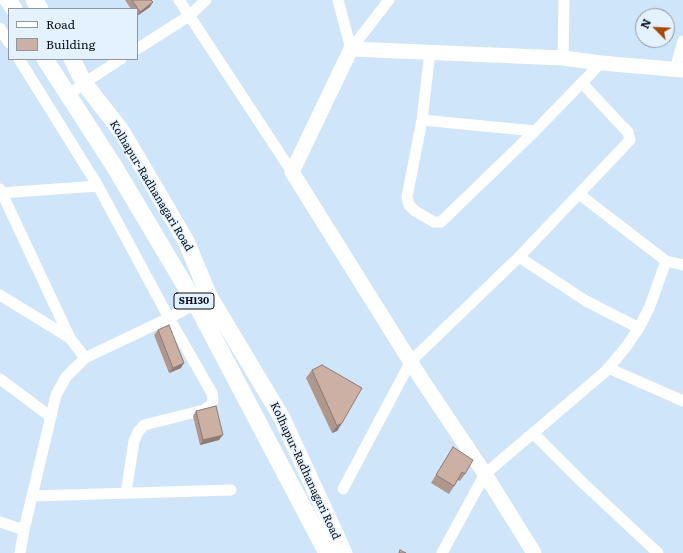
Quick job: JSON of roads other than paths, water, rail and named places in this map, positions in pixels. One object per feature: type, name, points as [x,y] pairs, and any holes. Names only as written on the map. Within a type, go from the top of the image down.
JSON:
[{"type":"main road","name":"SH130","points":[[46,60],[203,300],[332,552]]},
{"type":"main road","name":"Kolhapur-Radhanagari Road","points":[[72,60],[84,83],[122,132],[186,241],[203,300],[282,418],[332,552]]},
{"type":"street","points":[[179,0],[292,172],[534,553]]},
{"type":"street","points":[[138,48],[189,16],[206,0]]},
{"type":"street","points":[[338,0],[351,49]]},
{"type":"street","points":[[292,172],[351,49],[389,0]]},
{"type":"street","points":[[563,58],[564,0]]},
{"type":"street","points":[[0,28],[8,41]]},
{"type":"street","points":[[351,49],[563,58],[601,63],[679,69],[683,41]]},
{"type":"street","points":[[430,52],[422,120],[407,197],[409,205],[415,212],[434,222],[442,222],[448,217],[601,63]]},
{"type":"street","points":[[20,60],[98,186],[169,318],[212,393],[213,400],[210,406],[204,410],[144,425],[138,432],[134,441],[126,493]]},
{"type":"street","points":[[68,95],[119,60]]},
{"type":"street","points":[[343,489],[411,361],[519,257],[630,140],[628,132],[582,83]]},
{"type":"street","points":[[422,120],[535,131]]},
{"type":"street","points":[[85,358],[70,338],[1,192],[98,186]]},
{"type":"street","points":[[579,194],[666,261],[683,265]]},
{"type":"street","points":[[519,257],[586,301],[639,328]]},
{"type":"street","points":[[442,553],[485,474],[608,368],[639,328],[650,306],[666,261]]},
{"type":"street","points":[[0,295],[70,338]]},
{"type":"street","points":[[20,553],[56,394],[66,377],[85,358],[203,300]]},
{"type":"street","points":[[608,368],[683,401]]},
{"type":"street","points":[[0,379],[51,417]]},
{"type":"street","points":[[533,433],[658,553]]},
{"type":"street","points":[[32,496],[231,490]]},
{"type":"street","points":[[0,522],[24,530]]}]
